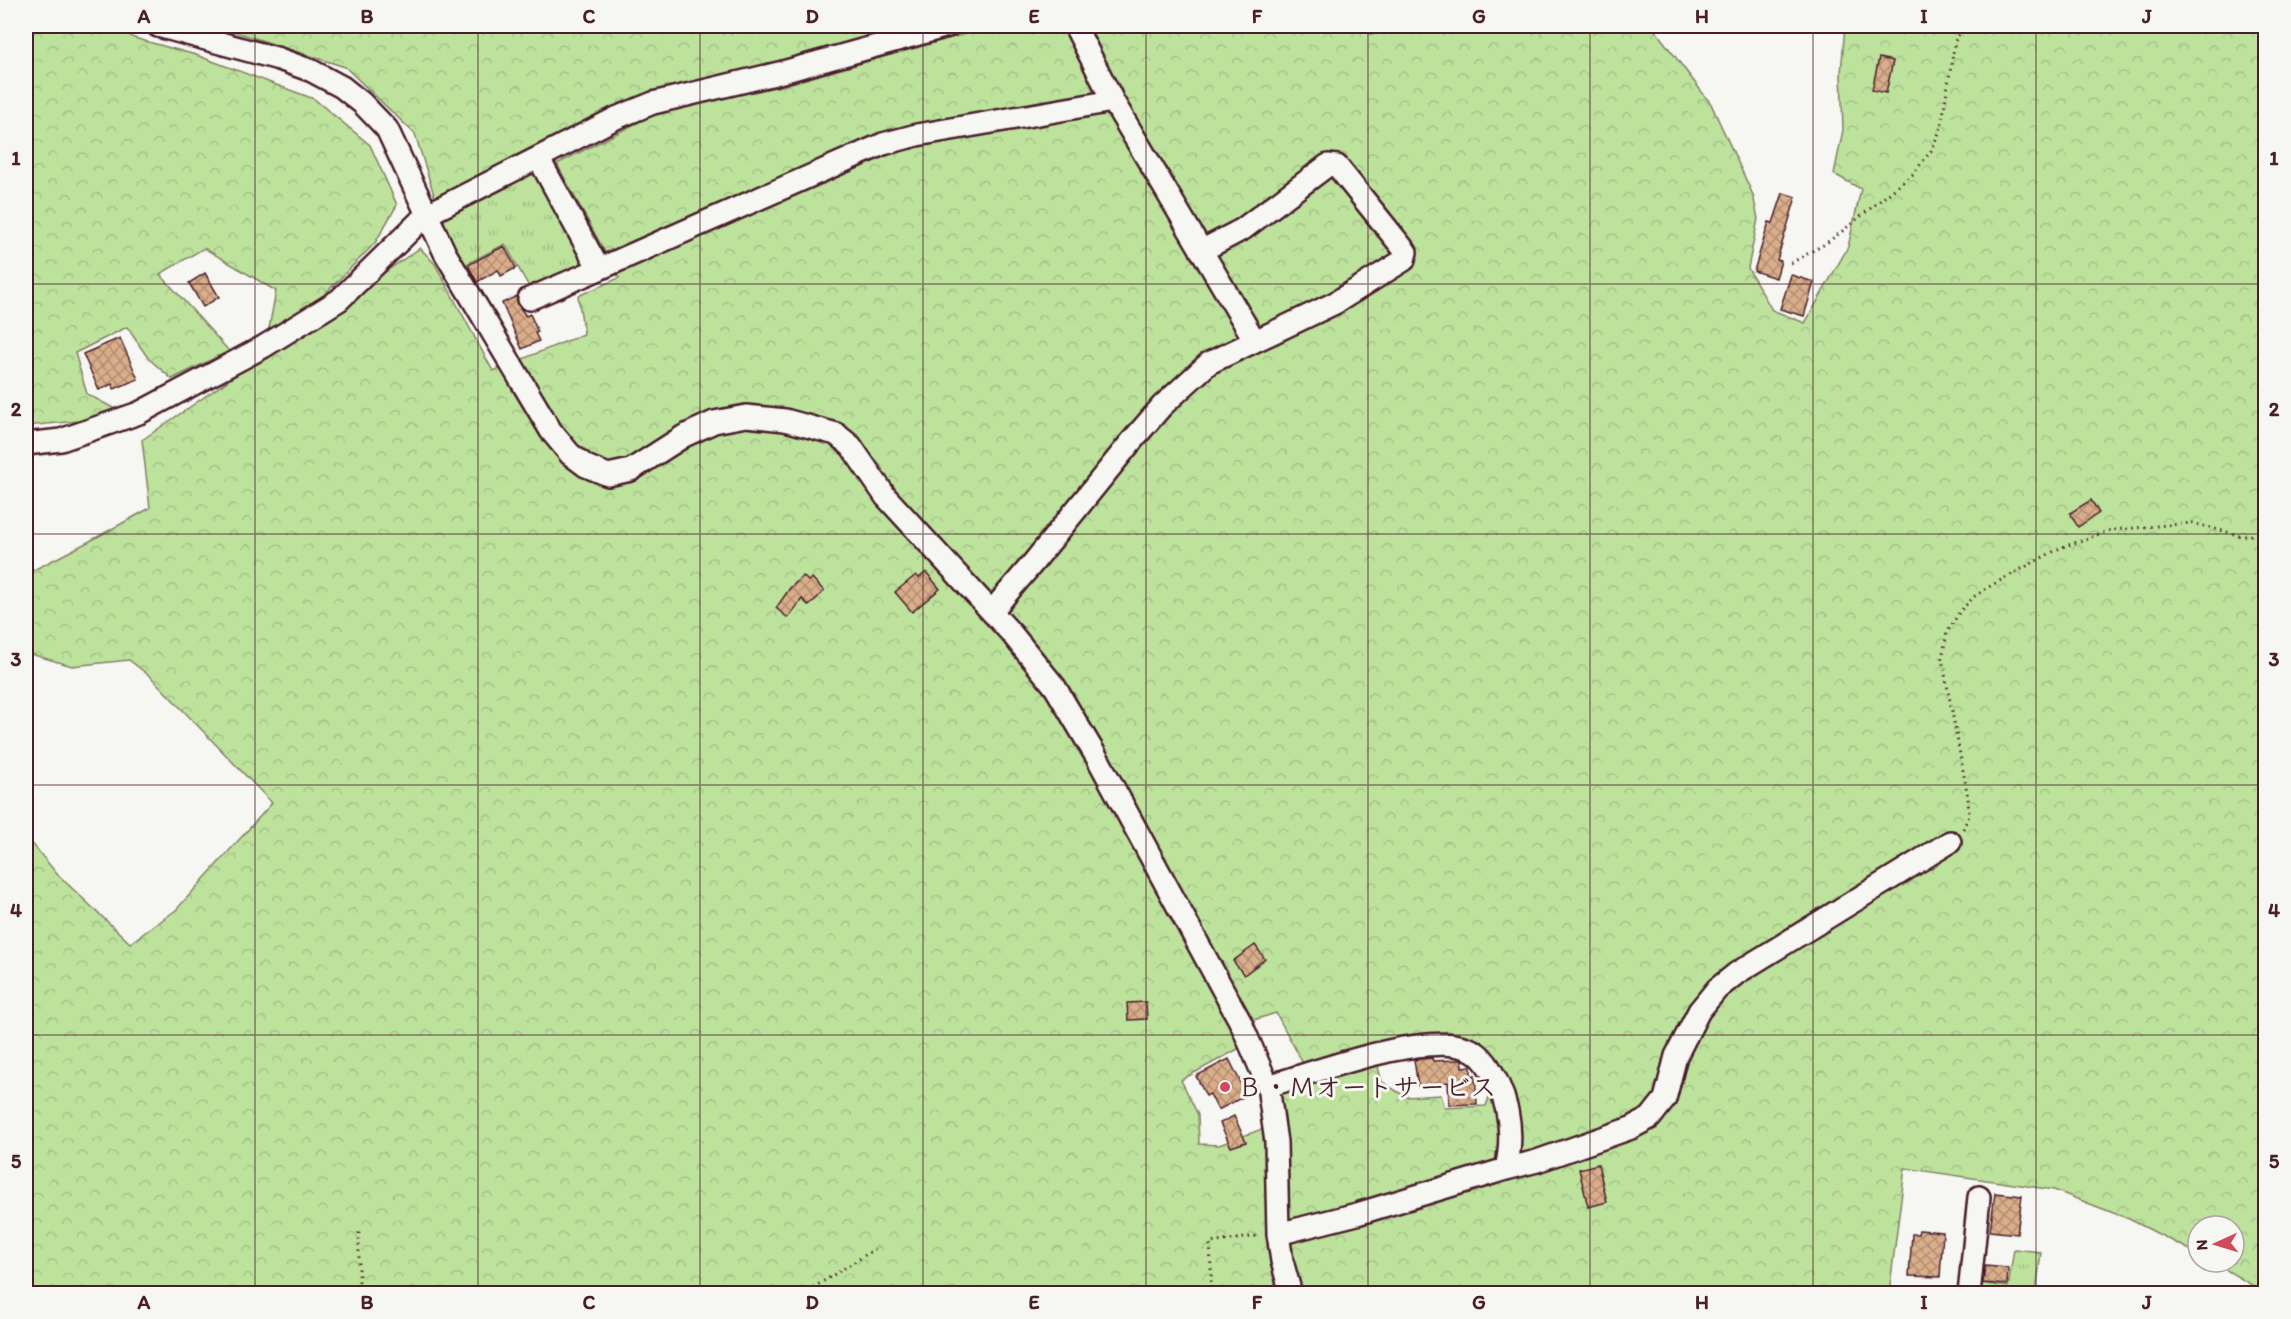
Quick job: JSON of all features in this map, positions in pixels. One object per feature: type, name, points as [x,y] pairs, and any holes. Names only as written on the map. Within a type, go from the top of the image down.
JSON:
[{"type":"street","points":[[158,26],[279,59],[312,71],[342,87],[362,103],[387,129],[445,253],[551,431],[570,454],[586,466],[608,475],[631,470],[684,436],[714,422],[746,416],[785,420],[836,434],[851,446],[886,497],[992,611],[1055,687],[1094,752],[1241,1023],[1268,1086],[1276,1142],[1278,1234],[1282,1261],[1291,1293]]},
{"type":"street","points":[[26,444],[61,440],[139,413],[263,346],[339,300],[426,215],[616,118],[652,103],[779,73],[948,26]]},
{"type":"street","points":[[1074,26],[1113,101],[1255,341]]},
{"type":"street","points":[[530,299],[883,144],[917,135],[1113,101]]},
{"type":"street","points":[[539,159],[599,269]]},
{"type":"street","points":[[992,611],[1162,406],[1209,363],[1335,303],[1404,260],[1406,252],[1337,166],[1328,165],[1243,229],[1201,250]]},
{"type":"street","points":[[1278,1234],[1357,1214],[1537,1161],[1631,1128],[1650,1118],[1665,1099],[1676,1056],[1699,1011],[1718,990],[1737,973],[1950,842]]},
{"type":"street","points":[[1268,1086],[1407,1047],[1451,1045],[1470,1049],[1482,1058],[1494,1076],[1504,1098],[1511,1147],[1506,1169]]},
{"type":"street","points":[[1969,1293],[1979,1197]]},
{"type":"path","points":[[1791,263],[1833,238],[1913,174],[1927,158],[1941,128],[1951,58],[1955,41],[1964,26]]},
{"type":"path","points":[[1950,842],[1964,829],[1969,816],[1968,797],[1942,658],[1947,633],[1960,611],[1975,596],[2060,549],[2111,530],[2192,523],[2242,536],[2265,534]]},
{"type":"path","points":[[359,1229],[359,1293]]},
{"type":"path","points":[[1212,1293],[1210,1243],[1278,1234]]},
{"type":"path","points":[[803,1293],[875,1249]]},
{"type":"green space","points":[[26,26],[114,26],[134,38],[196,55],[314,99],[370,145],[397,205],[375,243],[319,300],[268,334],[276,291],[204,248],[160,274],[229,351],[172,379],[148,358],[127,327],[75,353],[87,394],[117,410],[79,421],[26,426]]},
{"type":"green space","points":[[217,26],[901,26],[778,64],[652,92],[588,119],[435,198],[415,134],[345,67]]},
{"type":"green space","points":[[993,26],[1364,26],[1370,34],[1385,33],[1401,26],[1652,26],[1711,104],[1753,195],[1758,219],[1748,268],[1772,310],[1805,323],[1848,247],[1861,189],[1834,174],[1843,130],[1841,73],[1845,26],[2265,26],[2265,1293],[2233,1274],[2246,1274],[2246,1214],[2186,1214],[2186,1248],[2129,1219],[2054,1190],[1905,1168],[1889,1293],[26,1293],[26,836],[57,874],[130,943],[176,910],[272,803],[151,677],[129,660],[72,666],[27,653],[26,574],[150,508],[142,440],[420,248],[435,264],[493,371],[584,334],[578,296],[619,278],[557,164],[658,112],[781,86]],"holes":[[[1276,1013],[1306,1069],[1474,1045],[1491,1091],[1486,1106],[1445,1108],[1441,1095],[1406,1097],[1382,1082],[1377,1063],[1282,1093],[1265,1128],[1219,1145],[1199,1144],[1198,1115],[1181,1080],[1238,1049],[1238,1025]]]},
{"type":"green space","points":[[537,165],[592,266],[532,292],[505,244],[463,266],[448,239],[444,218],[445,209]]},
{"type":"green space","points":[[2014,1249],[2041,1252],[2036,1293],[1976,1294],[1978,1283],[2008,1287]]},
{"type":"building","points":[[1879,58],[1893,61],[1886,93],[1872,90]]},
{"type":"building","points":[[1783,193],[1796,197],[1777,260],[1781,261],[1776,278],[1754,271],[1769,222],[1773,223]]},
{"type":"building","points":[[504,246],[516,268],[501,276],[498,270],[477,282],[468,265]]},
{"type":"building","points":[[205,273],[219,297],[203,307],[189,283]]},
{"type":"building","points":[[1791,275],[1814,282],[1804,316],[1780,309]]},
{"type":"building","points":[[517,296],[518,305],[526,316],[530,314],[538,332],[535,333],[539,341],[522,349],[502,303]]},
{"type":"building","points":[[120,338],[138,379],[114,389],[112,384],[99,390],[83,354]]},
{"type":"building","points":[[2091,500],[2099,513],[2078,527],[2070,513]]},
{"type":"building","points":[[926,572],[940,589],[912,612],[895,592],[916,575],[919,578]]},
{"type":"building","points":[[803,576],[808,581],[812,578],[824,591],[809,606],[802,599],[788,618],[776,608],[790,588]]},
{"type":"building","points":[[1255,945],[1265,959],[1244,975],[1233,961]]},
{"type":"building","points":[[1146,1002],[1147,1019],[1128,1020],[1127,1003]]},
{"type":"building","points":[[1432,1058],[1433,1061],[1462,1060],[1462,1067],[1471,1066],[1471,1076],[1475,1075],[1477,1104],[1449,1105],[1448,1082],[1418,1086],[1414,1060]]},
{"type":"building","points":[[1229,1059],[1247,1095],[1218,1110],[1210,1094],[1206,1096],[1196,1076]]},
{"type":"building","points":[[1234,1116],[1246,1142],[1231,1147],[1220,1123]]},
{"type":"building","points":[[1598,1164],[1607,1202],[1588,1207],[1579,1169]]},
{"type":"building","points":[[1995,1193],[2022,1196],[2017,1234],[1990,1231]]},
{"type":"building","points":[[1919,1230],[1943,1232],[1940,1277],[1909,1276],[1912,1234],[1918,1234]]},
{"type":"building","points":[[1985,1266],[2008,1268],[2007,1285],[1983,1283]]},
{"type":"place","name":"Ｂ・Ｍオートサービス","points":[[1225,1087]]}]
